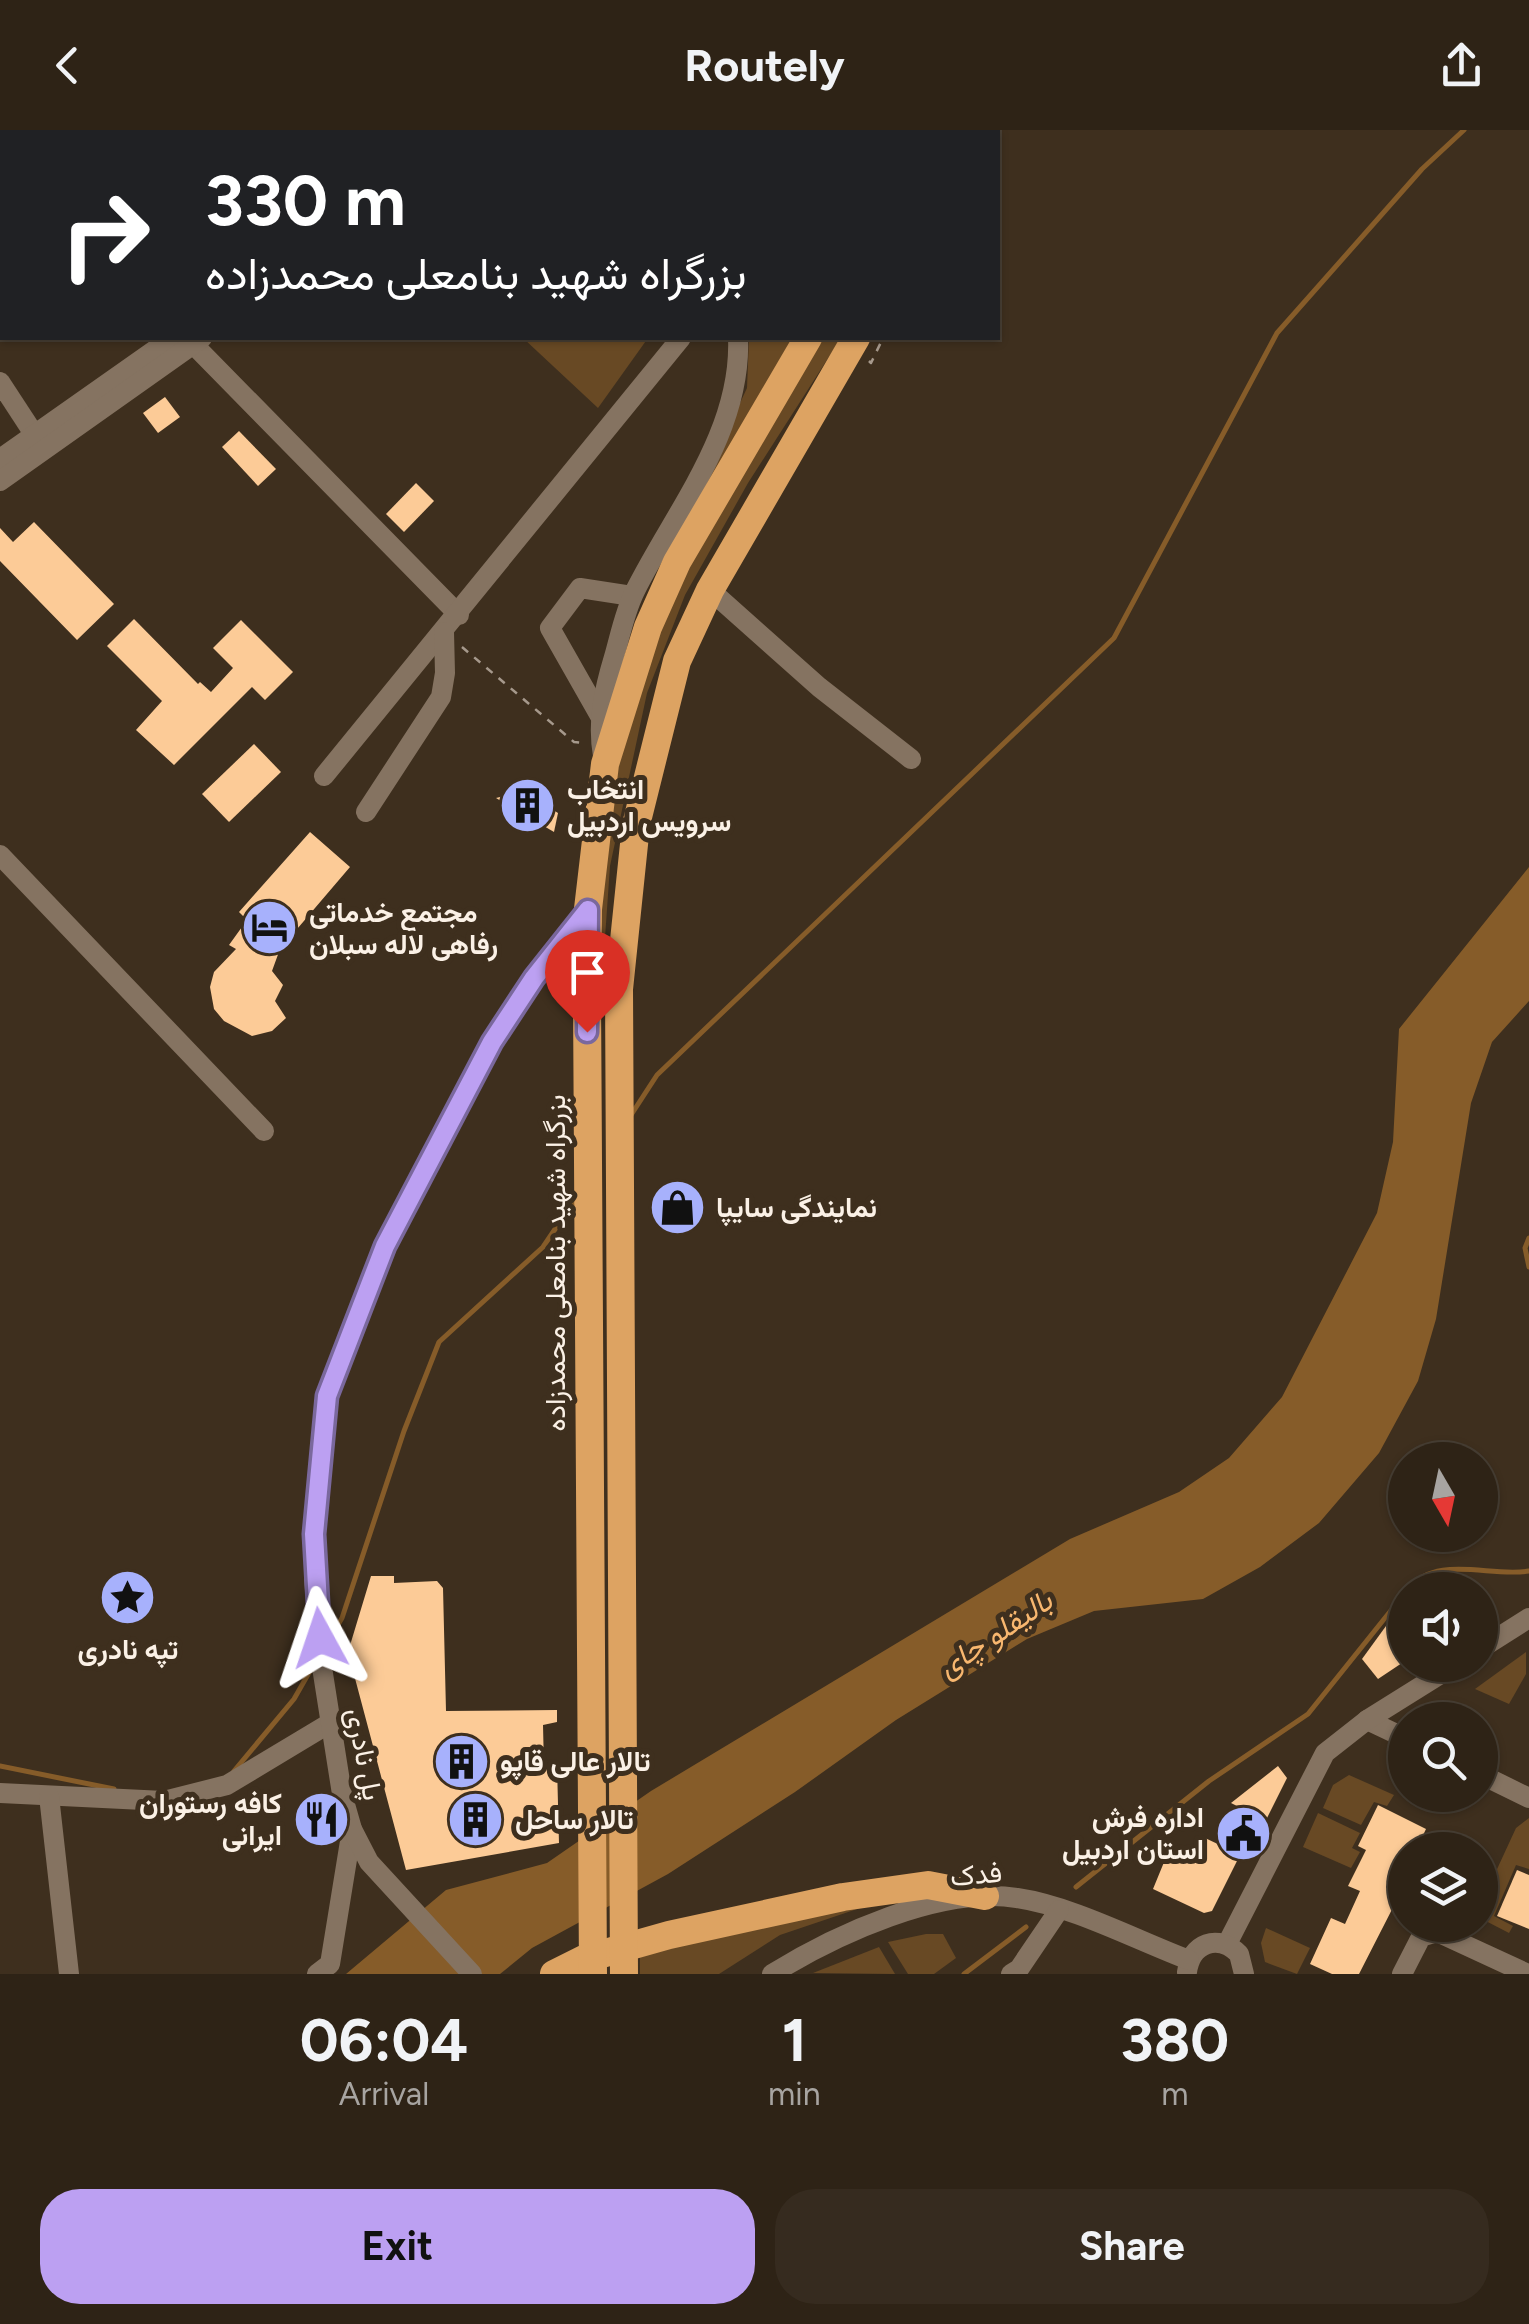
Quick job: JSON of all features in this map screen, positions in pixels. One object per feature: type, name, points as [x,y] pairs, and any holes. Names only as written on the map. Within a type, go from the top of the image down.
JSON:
[{"type":"highway","name":"بزرگراه شهید بنامعلی محمدزاده","points":[[593,1970],[588,910],[603,754],[648,627],[677,562],[807,340]]},
{"type":"highway","points":[[624,1971],[620,1801],[619,989],[636,825],[677,661],[710,590],[855,340]]},
{"type":"highway","points":[[554,1974],[584,1959],[669,1935],[844,1897],[928,1885],[985,1896]]},
{"type":"street","points":[[189,340],[459,615]]},
{"type":"street","points":[[0,459],[34,434],[189,340]]},
{"type":"street","points":[[0,482],[189,340]]},
{"type":"street","points":[[324,776],[679,340]]},
{"type":"street","points":[[603,754],[600,716],[632,596],[710,457],[732,401],[739,362],[738,340]]},
{"type":"street","points":[[0,382],[34,434]]},
{"type":"street","points":[[600,716],[550,628],[580,588],[632,596]]},
{"type":"street","points":[[710,590],[819,687],[911,759]]},
{"type":"street","points":[[366,812],[441,697],[444,632]]},
{"type":"street","points":[[0,855],[264,1131]]},
{"type":"street","name":"پل نادری","points":[[472,1974],[369,1862],[352,1829],[321,1661],[314,1534],[327,1396],[385,1246],[492,1042],[534,978],[588,910]]},
{"type":"street","points":[[1498,1638],[1529,1618]]},
{"type":"street","points":[[1228,1944],[1319,1760],[1367,1720],[1427,1682]]},
{"type":"street","points":[[1367,1720],[1388,1730]]},
{"type":"street","points":[[0,1793],[164,1801],[227,1784],[330,1723]]},
{"type":"street","points":[[1498,1783],[1529,1798]]},
{"type":"street","points":[[48,1796],[69,1974]]},
{"type":"street","points":[[317,1974],[330,1964],[352,1829]]},
{"type":"street","name":"فدک","points":[[772,1974],[823,1943],[876,1923],[985,1896],[1012,1897],[1058,1910],[1188,1967]]},
{"type":"street","points":[[1011,1974],[1019,1969],[1058,1910]]},
{"type":"street","points":[[1402,1974],[1421,1937],[1437,1932],[1528,1974]]},
{"type":"street","points":[[1188,1967],[1206,1943],[1228,1944],[1248,1970]]},
{"type":"path","points":[[871,362],[882,340]]},
{"type":"path","points":[[444,632],[574,742],[603,754]]},
{"type":"shaded area","points":[[525,340],[647,340],[598,408]]},
{"type":"shaded area","points":[[749,340],[791,340],[691,516],[688,515],[747,388]]},
{"type":"shaded area","points":[[822,340],[840,340],[748,483],[685,595],[647,693],[610,866],[602,981],[599,1122],[598,923],[620,752],[651,647],[690,560]]},
{"type":"shaded area","points":[[1526,1652],[1526,1674],[1509,1704],[1475,1689],[1485,1682],[1498,1682],[1498,1672]]},
{"type":"shaded area","points":[[1349,1775],[1388,1792],[1388,1804],[1374,1802],[1361,1825],[1323,1808],[1333,1785]]},
{"type":"shaded area","points":[[1318,1813],[1360,1833],[1352,1848],[1360,1852],[1351,1868],[1303,1847]]},
{"type":"shaded area","points":[[1529,1818],[1529,1869],[1516,1865],[1498,1907],[1498,1867],[1516,1828]]},
{"type":"shaded area","points":[[866,1906],[780,1935],[719,1974],[640,1974],[640,1950]]},
{"type":"shaded area","points":[[1498,1918],[1513,1926],[1509,1933],[1498,1927]]},
{"type":"shaded area","points":[[1266,1928],[1310,1948],[1297,1974],[1265,1962],[1261,1943]]},
{"type":"shaded area","points":[[943,1934],[956,1958],[934,1974],[908,1974],[888,1942]]},
{"type":"shaded area","points":[[879,1947],[895,1974],[813,1973]]},
{"type":"water","name":"بالیقلو چای","points":[[1529,867],[1529,1001],[1492,1042],[1471,1103],[1436,1319],[1418,1381],[1379,1453],[1319,1523],[1260,1567],[1203,1599],[1094,1611],[1027,1639],[896,1720],[795,1792],[668,1874],[532,1948],[500,1974],[346,1974],[446,1890],[547,1863],[651,1791],[1070,1539],[1179,1492],[1229,1458],[1282,1397],[1377,1213],[1393,1142],[1399,1029]]},
{"type":"building","points":[[165,397],[180,417],[158,433],[143,413]]},
{"type":"building","points":[[239,431],[276,469],[258,486],[222,447]]},
{"type":"building","points":[[416,483],[434,501],[404,532],[386,514]]},
{"type":"building","points":[[34,522],[114,604],[77,640],[0,561],[0,528],[13,542]]},
{"type":"building","points":[[134,619],[198,684],[211,692],[233,668],[213,648],[241,620],[293,672],[265,700],[252,687],[174,765],[136,730],[162,701],[107,646]]},
{"type":"building","points":[[254,744],[281,772],[229,822],[202,794]]},
{"type":"building","name":"انتخاب سرویس اردبیل","points":[[524,791],[558,813],[554,832],[496,798]]},
{"type":"building","name":"مجتمع خدماتی رفاهی لاله سبلان","points":[[310,832],[350,867],[280,949],[272,971],[283,985],[275,1001],[286,1018],[272,1031],[252,1036],[224,1021],[214,1009],[210,987],[214,972],[236,949],[229,945],[247,920],[239,912]]},
{"type":"building","points":[[371,1576],[394,1576],[394,1583],[437,1581],[443,1588],[446,1711],[557,1710],[557,1722],[543,1725],[544,1768],[557,1765],[559,1843],[406,1870],[348,1652]]},
{"type":"building","points":[[1388,1623],[1388,1672],[1378,1679],[1362,1659]]},
{"type":"building","points":[[1278,1766],[1287,1778],[1250,1852],[1243,1849],[1212,1911],[1204,1913],[1153,1889],[1169,1850],[1194,1859],[1205,1838],[1222,1846],[1239,1807],[1231,1803]]},
{"type":"building","points":[[1378,1805],[1426,1829],[1388,1832],[1388,1917],[1359,1974],[1332,1974],[1310,1964],[1331,1918],[1345,1924],[1360,1891],[1348,1886],[1366,1850],[1358,1846]]},
{"type":"building","points":[[1517,1870],[1529,1875],[1529,1929],[1498,1914]]},
{"type":"waterway","points":[[631,1115],[657,1075],[1114,638],[1277,333],[1422,169],[1464,130]]},
{"type":"waterway","points":[[328,1642],[342,1618],[404,1431],[439,1342],[543,1247],[578,1195]]},
{"type":"waterway","points":[[1529,1238],[1525,1248],[1529,1267]]},
{"type":"waterway","points":[[1433,1572],[1529,1571]]},
{"type":"waterway","points":[[1076,1887],[1209,1781],[1308,1714],[1388,1614]]},
{"type":"waterway","points":[[234,1771],[294,1699],[314,1664]]},
{"type":"waterway","points":[[0,1766],[114,1789]]},
{"type":"waterway","points":[[964,1974],[1026,1927]]},
{"type":"place","name":"انتخاب سرویس اردبیل","points":[[528,805]]},
{"type":"place","name":"مجتمع خدماتی رفاهی لاله سبلان","points":[[270,928]]},
{"type":"place","name":"نمایندگی سایپا","points":[[677,1207]]},
{"type":"place","name":"تپه نادری","points":[[128,1598]]},
{"type":"place","name":"تالار عالی قاپو","points":[[461,1761]]},
{"type":"place","name":"کافه رستوران ایرانی","points":[[321,1819]]},
{"type":"place","name":"تالار ساحل","points":[[476,1819]]},
{"type":"place","name":"اداره فرش استان اردبیل","points":[[1243,1833]]},
{"type":"route","points":[[320,1638],[314,1534],[327,1396],[385,1246],[492,1042],[534,978],[588,910],[587,1032]]}]
